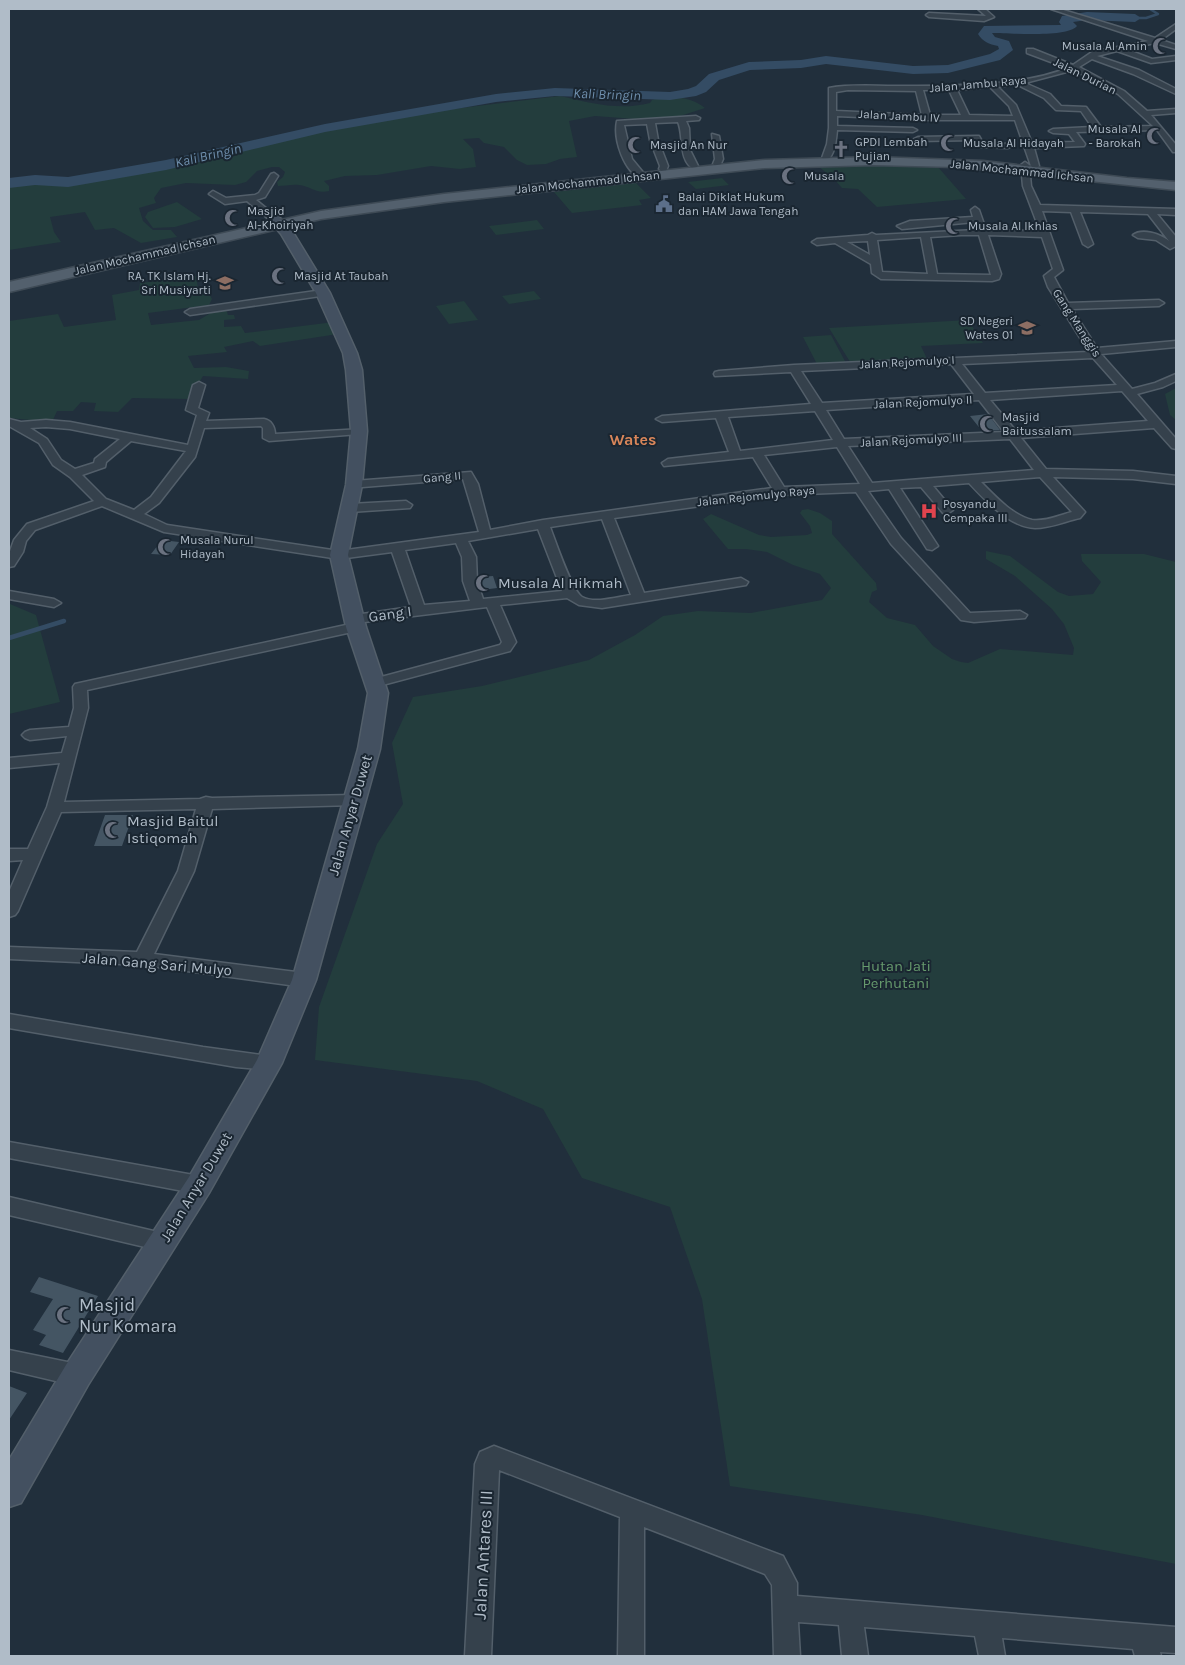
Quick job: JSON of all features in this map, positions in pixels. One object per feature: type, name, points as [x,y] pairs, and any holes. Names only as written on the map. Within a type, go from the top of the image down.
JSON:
[{"type":"main road","name":"Jalan Mochammad Ichsan","points":[[639,174],[662,169],[717,164],[826,158],[921,161],[1030,168],[1176,182]]},
{"type":"main road","name":"Jalan Mochammad Ichsan","points":[[9,281],[276,222],[321,215],[639,174],[766,164],[868,159]]},
{"type":"main road","name":"Jalan Mochammad Ichsan","points":[[1030,168],[1138,183],[1176,186]]},
{"type":"main road","name":"Jalan Mochammad Ichsan","points":[[9,287],[276,222]]},
{"type":"street","points":[[982,9],[992,9]]},
{"type":"street","points":[[930,15],[984,19],[991,17],[982,9]]},
{"type":"street","points":[[1054,9],[1176,47]]},
{"type":"street","points":[[1157,40],[1167,30],[1176,26]]},
{"type":"street","name":"Jalan Jambu Raya","points":[[826,158],[831,144],[833,128],[831,91],[835,89],[952,88],[1018,82],[1073,68],[1080,61],[1090,56],[1157,40]]},
{"type":"street","points":[[1119,49],[1151,61],[1176,58]]},
{"type":"street","name":"Jalan Durian","points":[[1030,51],[1073,68],[1111,87],[1146,113],[1176,150]]},
{"type":"street","points":[[1090,56],[1136,72],[1176,92]]},
{"type":"street","points":[[1136,72],[1152,70]]},
{"type":"street","points":[[1018,82],[1047,96],[1059,108],[1082,108],[1098,129]]},
{"type":"street","name":"Gang Manggis","points":[[992,85],[1008,100],[1018,118],[1029,146],[1030,168],[1027,186],[1037,208],[1058,270],[1049,279],[1095,353],[1126,391],[1176,446]]},
{"type":"street","points":[[920,88],[935,122],[946,138]]},
{"type":"street","name":"Jalan Jambu IV","points":[[952,88],[966,118]]},
{"type":"street","points":[[1146,113],[1176,111]]},
{"type":"street","name":"Jalan Jambu IV","points":[[832,113],[881,115],[881,117],[935,122],[966,118],[1018,118]]},
{"type":"street","points":[[639,174],[628,163],[620,123],[696,118]]},
{"type":"street","points":[[681,119],[685,128],[686,150],[694,166]]},
{"type":"street","points":[[651,121],[654,140],[664,166],[662,169]]},
{"type":"street","points":[[1053,132],[1168,127]]},
{"type":"street","points":[[833,128],[913,130]]},
{"type":"street","points":[[1029,146],[1081,144],[1071,132]]},
{"type":"street","points":[[918,139],[946,138],[968,134],[977,139],[980,145],[1008,146]]},
{"type":"street","points":[[715,136],[719,159],[717,164]]},
{"type":"street","points":[[1107,137],[1147,138]]},
{"type":"street","points":[[1157,138],[1167,138]]},
{"type":"street","points":[[213,194],[225,201],[262,195],[274,176]]},
{"type":"street","points":[[249,198],[276,222]]},
{"type":"street","points":[[1037,208],[1074,209],[1135,226],[1173,244]]},
{"type":"street","points":[[1074,209],[1088,244]]},
{"type":"street","points":[[1135,226],[1150,211],[1176,212]]},
{"type":"street","points":[[1150,211],[1173,244]]},
{"type":"street","points":[[872,236],[878,273],[881,276],[987,279],[996,277],[976,214],[904,225],[902,226],[907,235]]},
{"type":"street","name":"Jalan Anyar Duwet","points":[[9,1491],[77,1375],[199,1185],[269,1063],[304,980],[369,749],[378,693],[356,623],[339,554],[354,485],[359,431],[354,370],[350,353],[323,293],[294,244],[276,222]]},
{"type":"street","points":[[817,242],[872,236],[982,232],[1046,234]]},
{"type":"street","points":[[925,234],[933,276]]},
{"type":"street","points":[[837,240],[876,263]]},
{"type":"street","points":[[190,312],[323,293]]},
{"type":"street","points":[[1065,306],[1159,303]]},
{"type":"street","points":[[1095,353],[1176,344]]},
{"type":"street","name":"Jalan Rejomulyo I","points":[[719,374],[794,368],[1095,353]]},
{"type":"street","points":[[953,360],[1043,473],[1079,512],[1076,515],[1034,524],[1026,523],[990,498],[971,478]]},
{"type":"street","points":[[794,368],[840,443],[891,535],[966,617],[1020,615]]},
{"type":"street","name":"Jalan Rejomulyo II","points":[[662,419],[819,407],[1126,391],[1159,385],[1176,377]]},
{"type":"street","points":[[136,514],[155,500],[184,464],[193,449],[202,412],[192,410],[199,386]]},
{"type":"street","points":[[721,414],[735,454]]},
{"type":"street","points":[[200,425],[264,422],[269,428],[269,438],[359,431]]},
{"type":"street","points":[[14,424],[71,424],[193,449]]},
{"type":"street","points":[[9,563],[17,552],[20,540],[32,527],[102,502],[74,474],[57,462],[43,441],[14,424]]},
{"type":"street","name":"Jalan Rejomulyo III","points":[[668,463],[840,443],[1014,435],[1156,424]]},
{"type":"street","points":[[74,474],[101,464],[99,462],[129,437]]},
{"type":"street","points":[[756,452],[780,492]]},
{"type":"street","name":"Jalan Rejomulyo Raya","points":[[102,502],[136,514],[164,528],[339,554],[460,539],[543,524],[780,492],[1043,473],[1132,475],[1176,480]]},
{"type":"street","name":"Gang II","points":[[354,485],[466,475],[472,484],[479,515],[486,534]]},
{"type":"street","points":[[924,482],[947,510]]},
{"type":"street","points":[[892,485],[932,546]]},
{"type":"street","points":[[350,508],[406,504]]},
{"type":"street","points":[[607,515],[639,598]]},
{"type":"street","points":[[543,524],[570,594],[575,600],[583,603],[639,598],[741,582]]},
{"type":"street","points":[[375,683],[505,648],[509,642],[470,581],[469,558],[460,539]]},
{"type":"street","name":"Gang I","points":[[76,731],[81,708],[80,687],[154,672],[356,623],[419,610],[397,547]]},
{"type":"street","points":[[419,610],[570,594]]},
{"type":"street","points":[[9,595],[54,603]]},
{"type":"street","points":[[9,911],[55,807],[76,731],[30,735]]},
{"type":"street","points":[[9,763],[37,759],[69,758]]},
{"type":"street","points":[[55,807],[153,807],[206,802],[355,800]]},
{"type":"street","points":[[143,959],[186,871],[206,802]]},
{"type":"street","points":[[9,855],[35,854]]},
{"type":"street","name":"Jalan Gang Sari Mulyo","points":[[9,953],[143,959],[304,980]]},
{"type":"street","points":[[9,1021],[67,1029],[202,1055],[269,1063]]},
{"type":"street","points":[[9,1150],[199,1185]]},
{"type":"street","points":[[9,1206],[162,1242]]},
{"type":"street","points":[[9,1360],[77,1375]]},
{"type":"street","name":"Jalan Antares III","points":[[478,1656],[488,1460],[494,1457],[632,1510]]},
{"type":"street","points":[[631,1656],[632,1510],[774,1565],[784,1583],[788,1656]]},
{"type":"street","points":[[785,1608],[986,1624],[1146,1647],[1176,1640]]},
{"type":"street","points":[[850,1613],[855,1656]]},
{"type":"street","points":[[986,1624],[992,1656]]},
{"type":"green space","points":[[560,96],[616,106],[638,105],[650,103],[658,98],[672,97],[693,101],[705,108],[677,117],[635,119],[595,116],[569,121],[577,157],[560,159],[546,164],[527,165],[517,160],[504,147],[484,143],[479,138],[463,139],[473,149],[476,167],[460,169],[431,166],[377,175],[345,176],[324,181],[329,186],[329,191],[324,192],[299,185],[278,186],[277,182],[283,177],[285,172],[279,167],[257,171],[246,182],[235,185],[186,183],[161,188],[154,198],[156,203],[139,208],[143,221],[153,230],[171,230],[177,237],[141,243],[114,228],[95,230],[85,212],[50,217],[54,232],[61,242],[9,250],[9,187],[46,183],[74,183],[174,165],[315,132],[396,116]]},
{"type":"green space","points":[[818,166],[938,167],[966,199],[877,207],[858,189],[842,188]]},
{"type":"green space","points":[[722,178],[729,185],[696,189],[688,182]]},
{"type":"green space","points":[[636,183],[651,198],[639,200],[642,205],[572,213],[554,192]]},
{"type":"green space","points":[[177,202],[202,219],[175,227],[153,228],[145,217],[148,212]]},
{"type":"green space","points":[[537,220],[544,229],[496,235],[489,226]]},
{"type":"green space","points":[[196,276],[198,288],[207,289],[212,299],[209,305],[148,313],[151,325],[199,320],[214,311],[226,309],[228,315],[234,315],[235,319],[224,320],[224,327],[241,326],[245,333],[334,322],[338,334],[260,346],[253,341],[224,347],[227,352],[188,356],[194,368],[226,367],[249,371],[248,379],[203,376],[190,399],[132,398],[118,412],[94,411],[96,403],[81,402],[73,411],[57,411],[52,422],[9,418],[9,321],[58,314],[64,327],[116,320],[112,295],[139,290],[140,283]]},
{"type":"green space","points":[[534,291],[541,299],[509,304],[502,296]]},
{"type":"green space","points":[[464,301],[478,320],[449,324],[436,306]]},
{"type":"green space","points":[[968,320],[983,343],[921,346],[928,361],[852,365],[829,328]]},
{"type":"green space","points":[[831,335],[847,365],[818,366],[803,337]]},
{"type":"green space","points":[[1176,388],[1176,420],[1170,415],[1165,394]]},
{"type":"green space","name":"Hutan Jati Perhutani","points":[[808,509],[820,513],[832,521],[832,534],[876,583],[877,590],[872,592],[869,602],[887,618],[915,625],[933,646],[952,659],[961,662],[968,663],[1000,649],[1073,655],[1074,648],[1064,624],[1052,609],[1015,576],[986,559],[986,551],[1010,556],[1058,592],[1069,596],[1093,594],[1101,582],[1082,561],[1081,554],[1144,554],[1176,562],[1176,1564],[922,1515],[730,1486],[702,1299],[670,1207],[582,1178],[543,1109],[477,1081],[315,1060],[319,1007],[377,844],[403,804],[392,743],[413,697],[482,686],[589,660],[635,635],[663,616],[698,611],[751,613],[822,600],[831,588],[820,574],[793,565],[767,552],[728,549],[703,519],[711,514],[759,535],[771,537],[807,535],[812,533],[810,526],[800,513],[802,510]]},
{"type":"green space","points":[[10,604],[36,615],[60,702],[9,714]]},
{"type":"building","name":"Masjid Baitussalam","points":[[988,414],[1000,430],[982,431],[970,416]]},
{"type":"building","name":"Musala Nurul Hidayah","points":[[162,540],[179,542],[170,555],[151,554]]},
{"type":"building","name":"Musala Al Hikmah","points":[[493,576],[497,588],[482,590],[479,577]]},
{"type":"building","name":"Masjid Baitul Istiqomah","points":[[105,815],[133,815],[122,846],[94,846]]},
{"type":"building","name":"Masjid Nur Komara","points":[[39,1277],[98,1296],[63,1353],[39,1345],[46,1335],[33,1330],[53,1299],[30,1292]]},
{"type":"building","points":[[9,1386],[27,1393],[9,1420]]},
{"type":"waterway","points":[[1135,18],[1146,18],[1158,14],[1150,9]]},
{"type":"waterway","name":"Kali Bringin","points":[[9,183],[35,180],[68,182],[166,165],[325,128],[496,98],[555,92],[670,96],[691,93],[701,89],[714,77],[749,66],[801,64],[826,60],[913,70],[948,69],[995,57],[1006,50],[1004,44],[990,40],[984,34],[988,29],[1064,29],[1071,26],[1065,22],[1066,19],[1087,16],[1135,18]]},
{"type":"waterway","points":[[9,638],[64,621]]},
{"type":"place","name":"Musala Al Amin","points":[[1161,46]]},
{"type":"place","name":"Musala Al - Barokah","points":[[1155,136]]},
{"type":"place","name":"Musala Al Hidayah","points":[[949,143]]},
{"type":"place","name":"Masjid An Nur","points":[[636,145]]},
{"type":"place","name":"GPDI Lembah Pujian","points":[[841,149]]},
{"type":"place","name":"Musala","points":[[790,176]]},
{"type":"place","name":"Balai Diklat Hukum dan HAM Jawa Tengah","points":[[664,204]]},
{"type":"place","name":"Masjid Al-Khoiriyah","points":[[233,218]]},
{"type":"place","name":"Musala Al Ikhlas","points":[[954,226]]},
{"type":"place","name":"Masjid At Taubah","points":[[280,276]]},
{"type":"place","name":"RA, TK Islam Hj. Sri Musiyarti","points":[[225,283]]},
{"type":"place","name":"SD Negeri Wates 01","points":[[1027,328]]},
{"type":"place","name":"Masjid Baitussalam","points":[[988,424]]},
{"type":"place","name":"Posyandu Cempaka III","points":[[929,511]]},
{"type":"place","name":"Musala Nurul Hidayah","points":[[166,547]]},
{"type":"place","name":"Musala Al Hikmah","points":[[484,583]]},
{"type":"place","name":"Masjid Baitul Istiqomah","points":[[113,830]]},
{"type":"place","name":"Masjid Nur Komara","points":[[65,1315]]},
{"type":"district","name":"Wates","points":[[633,439]]}]
